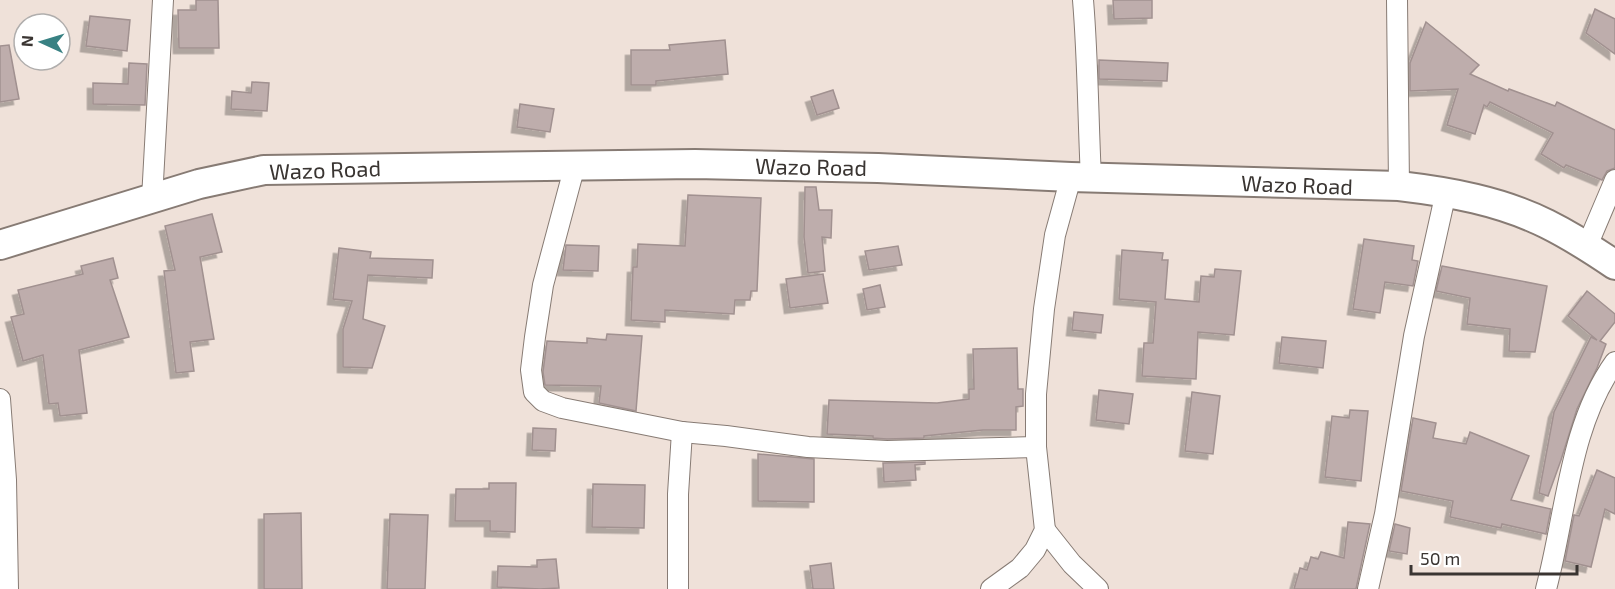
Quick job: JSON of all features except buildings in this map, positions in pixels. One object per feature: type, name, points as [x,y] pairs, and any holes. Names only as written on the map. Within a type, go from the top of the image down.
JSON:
[{"type":"main road","name":"Wazo Road","points":[[0,245],[199,184],[264,170],[695,164],[855,167],[1081,178],[1399,186],[1446,192],[1506,207],[1547,224],[1587,246],[1615,265]]},
{"type":"street","points":[[152,199],[163,0]]},
{"type":"street","points":[[1083,0],[1089,71],[1081,178],[1055,236],[1044,309],[1036,394],[1036,447],[1045,530],[1072,564],[1098,589]]},
{"type":"street","points":[[1397,0],[1399,186]]},
{"type":"street","points":[[575,165],[543,285],[531,370],[534,392],[543,401],[562,408],[682,432],[808,447],[887,451],[1036,447]]},
{"type":"street","points":[[1587,246],[1615,180]]},
{"type":"street","points":[[1368,589],[1385,514],[1414,336],[1446,192]]},
{"type":"street","points":[[1546,589],[1556,552],[1579,436],[1592,404],[1615,362]]},
{"type":"street","points":[[0,399],[6,480],[8,589]]},
{"type":"street","points":[[678,589],[678,494],[682,432]]},
{"type":"street","points":[[991,589],[1020,568],[1035,550],[1045,530]]}]
